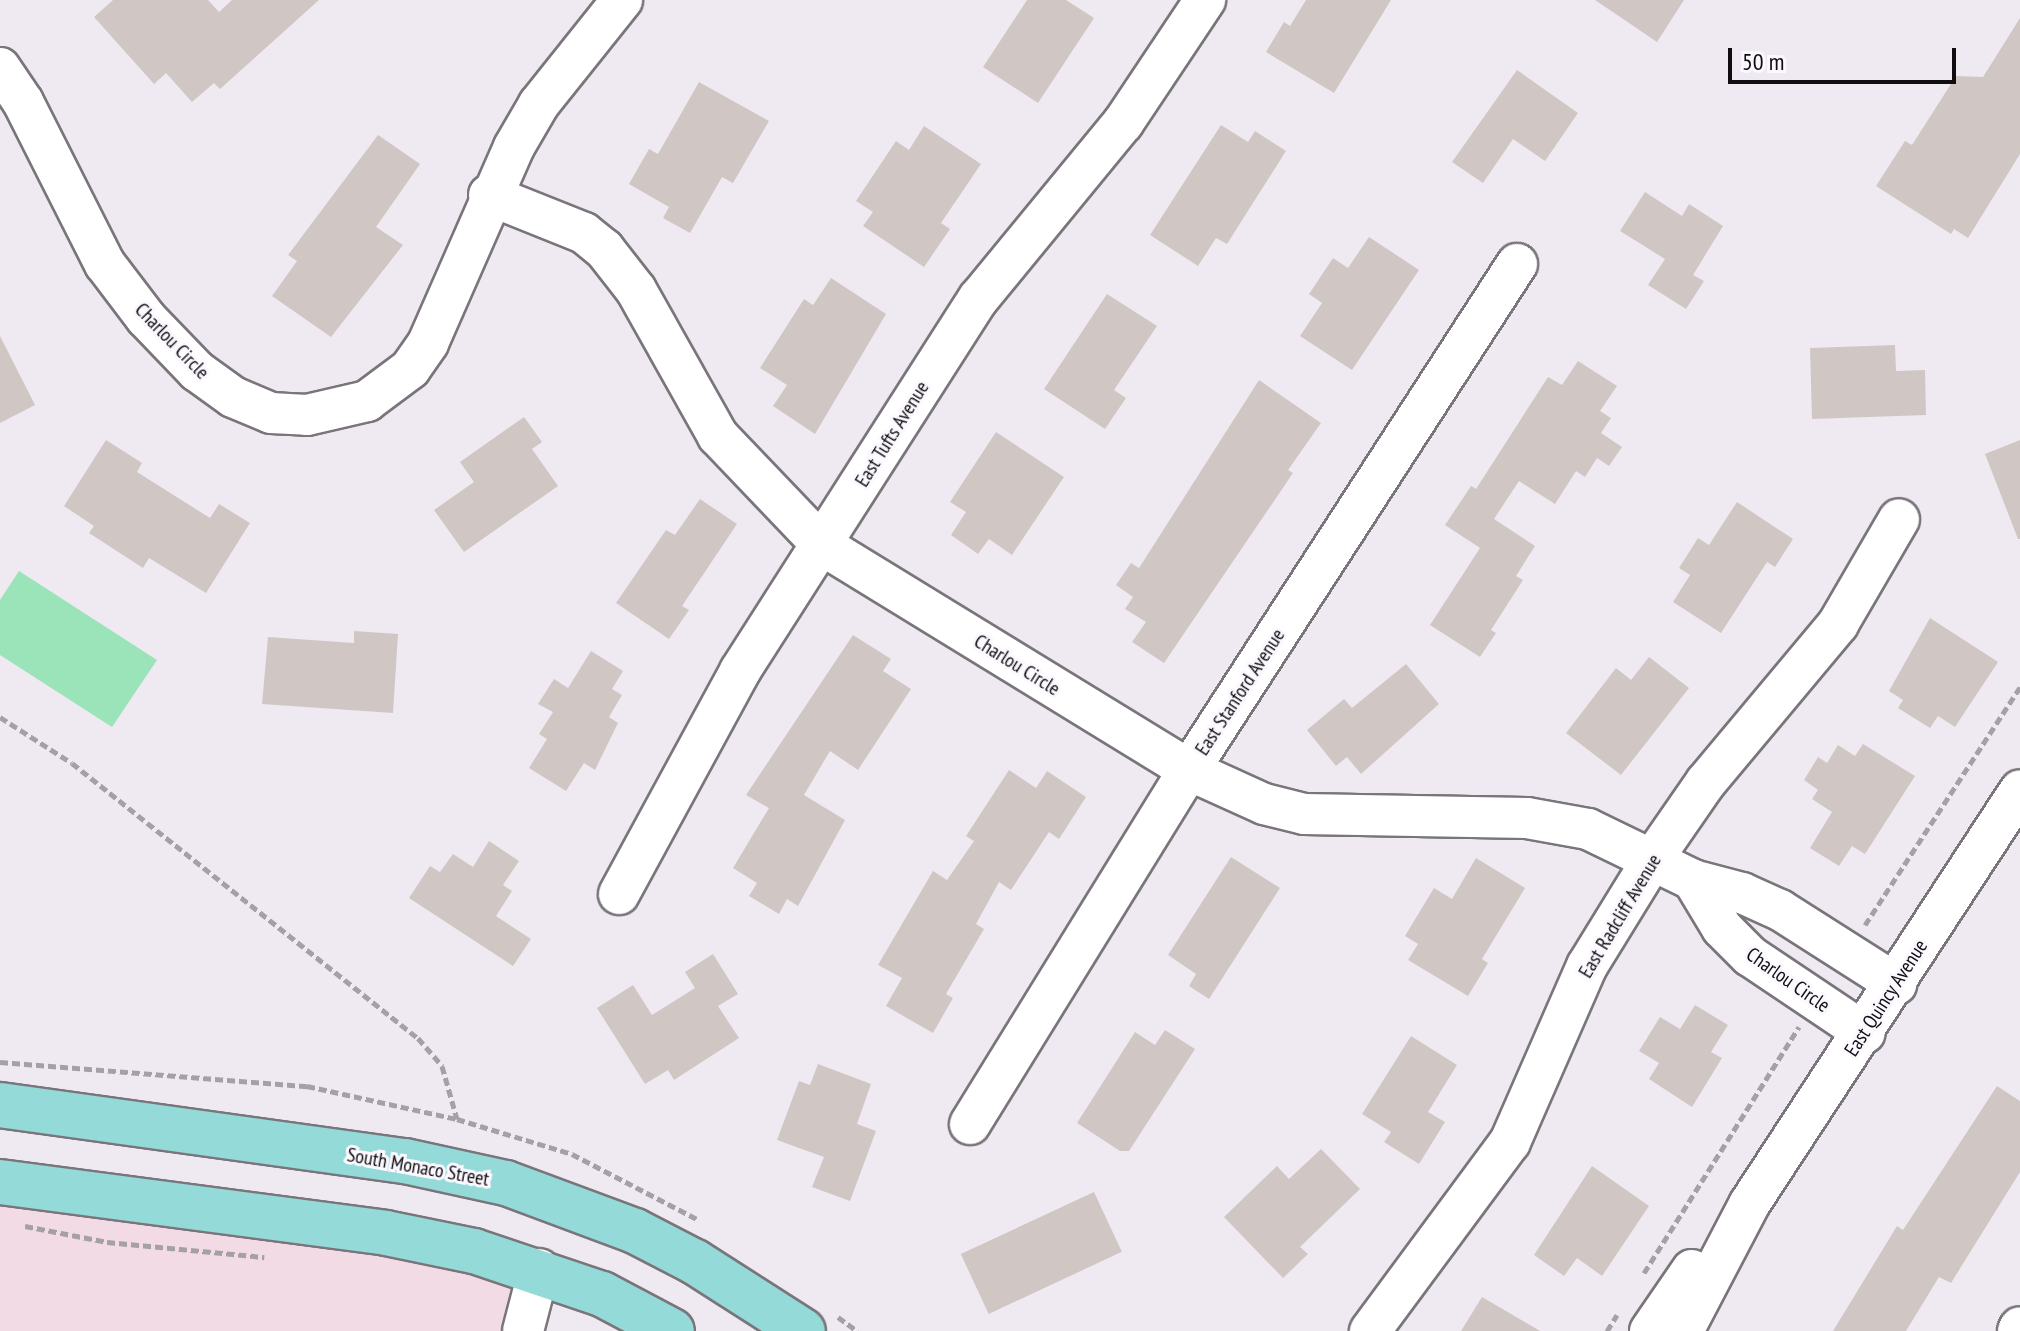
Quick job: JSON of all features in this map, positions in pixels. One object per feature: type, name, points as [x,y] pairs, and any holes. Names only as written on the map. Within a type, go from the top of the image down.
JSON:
[{"type":"main road","name":"South Monaco Street","points":[[0,1105],[405,1161],[506,1183],[635,1231],[695,1262],[803,1331]]},
{"type":"main road","points":[[0,1182],[386,1233],[539,1269],[602,1294],[672,1331]]},
{"type":"street","name":"Charlou Circle","points":[[0,68],[23,102],[105,264],[146,318],[197,371],[233,397],[271,413],[343,410],[367,401],[410,369],[428,343],[489,195],[539,104],[622,0]]},
{"type":"street","name":"East Tufts Avenue","points":[[619,894],[740,671],[979,298],[1123,123],[1205,0]]},
{"type":"street","name":"Charlou Circle","points":[[489,195],[584,233],[604,249],[636,290],[718,436],[822,545],[1189,770],[1264,804],[1304,814],[1527,818],[1588,829],[1654,857],[1693,880],[1742,893],[1780,910],[1896,984]]},
{"type":"street","name":"East Stanford Avenue","points":[[970,1124],[1189,770],[1517,264]]},
{"type":"street","name":"East Radcliff Avenue","points":[[1370,1331],[1510,1142],[1587,966],[1654,857],[1706,782],[1838,624],[1899,519]]},
{"type":"street","name":"East Quincy Avenue","points":[[1683,1331],[1750,1203],[1865,1033],[2020,791]]},
{"type":"street","name":"Charlou Circle","points":[[1693,880],[1722,928],[1750,956],[1865,1033]]},
{"type":"street","name":"East Quincy Avenue","points":[[1650,1331],[1687,1276],[1750,1203]]},
{"type":"street","points":[[523,1331],[539,1269]]},
{"type":"path","points":[[0,717],[72,763],[418,1038],[442,1066],[457,1119],[307,1086],[0,1062]]},
{"type":"path","points":[[20,1225],[165,1250],[272,1258]]},
{"type":"shaded area","points":[[0,1198],[397,1251],[533,1286],[523,1331],[0,1331]]},
{"type":"green space","points":[[19,571],[157,660],[112,727],[0,655],[0,600]]},
{"type":"building","points":[[113,0],[208,0],[219,12],[232,0],[319,0],[220,89],[214,83],[192,102],[166,73],[154,84],[94,17]]},
{"type":"building","points":[[1027,0],[1066,0],[1094,18],[1038,103],[983,67]]},
{"type":"building","points":[[1306,0],[1391,0],[1334,93],[1266,52],[1284,22],[1290,26]]},
{"type":"building","points":[[1595,0],[1684,0],[1657,42]]},
{"type":"building","points":[[2020,18],[2020,154],[1968,238],[1954,229],[1951,234],[1876,186],[1905,141],[1912,145],[1956,76],[1983,77]]},
{"type":"building","points":[[1517,70],[1578,113],[1545,161],[1513,139],[1483,183],[1452,162]]},
{"type":"building","points":[[699,82],[769,121],[733,183],[722,177],[690,233],[663,218],[669,207],[629,184],[649,149],[658,154]]},
{"type":"building","points":[[1221,125],[1248,142],[1255,131],[1286,151],[1227,244],[1216,238],[1198,266],[1150,235]]},
{"type":"building","points":[[924,126],[981,164],[941,223],[950,229],[924,267],[863,226],[873,212],[856,201],[896,141],[909,150]]},
{"type":"building","points":[[378,135],[420,164],[376,227],[403,245],[331,337],[272,296],[297,261],[288,255]]},
{"type":"building","points":[[1645,192],[1682,216],[1689,204],[1723,226],[1693,275],[1704,281],[1686,309],[1648,285],[1665,259],[1620,231]]},
{"type":"building","points":[[1369,237],[1419,270],[1352,370],[1300,336],[1322,303],[1309,294],[1333,258],[1348,268]]},
{"type":"building","points":[[831,278],[886,314],[815,434],[773,406],[787,385],[760,368],[804,299],[813,305]]},
{"type":"building","points":[[1107,294],[1157,326],[1114,390],[1126,398],[1105,429],[1044,389]]},
{"type":"building","points":[[0,336],[35,405],[0,423]]},
{"type":"building","points":[[1895,345],[1896,371],[1925,370],[1926,415],[1812,419],[1810,348]]},
{"type":"building","points":[[1578,361],[1617,386],[1600,411],[1611,418],[1601,433],[1622,447],[1609,466],[1597,458],[1585,477],[1576,471],[1555,504],[1519,481],[1494,519],[1535,546],[1516,576],[1523,580],[1491,630],[1496,633],[1480,657],[1430,625],[1480,548],[1445,525],[1471,486],[1476,489],[1548,377],[1562,385]]},
{"type":"building","points":[[1259,380],[1321,423],[1288,470],[1293,473],[1164,663],[1132,642],[1146,622],[1125,609],[1133,597],[1116,585],[1131,563],[1139,568]]},
{"type":"building","points":[[524,417],[542,442],[532,449],[558,486],[464,552],[434,510],[474,482],[460,462]]},
{"type":"building","points":[[996,432],[1064,477],[1012,555],[989,539],[978,554],[951,535],[966,512],[950,502]]},
{"type":"building","points":[[106,440],[142,463],[137,472],[210,518],[219,504],[250,523],[206,593],[149,558],[143,568],[89,533],[94,526],[64,506]]},
{"type":"building","points":[[2020,440],[2020,539],[2018,539],[1985,454]]},
{"type":"building","points":[[700,499],[737,524],[682,606],[689,610],[669,639],[616,603],[666,530],[675,535]]},
{"type":"building","points":[[1737,502],[1793,539],[1775,567],[1767,562],[1721,633],[1673,602],[1690,575],[1679,568],[1698,538],[1709,545]]},
{"type":"building","points":[[1930,618],[1998,662],[1955,727],[1938,716],[1930,728],[1898,708],[1903,700],[1889,691]]},
{"type":"building","points":[[354,631],[398,634],[393,713],[262,704],[268,637],[354,643]]},
{"type":"building","points":[[853,635],[891,659],[883,671],[911,689],[858,770],[830,751],[804,795],[845,820],[798,906],[787,899],[779,914],[749,896],[757,883],[733,868],[769,808],[746,795]]},
{"type":"building","points":[[591,651],[623,671],[612,689],[622,695],[609,717],[618,723],[595,770],[584,763],[566,791],[529,768],[547,739],[539,734],[553,712],[538,704],[554,679],[568,688]]},
{"type":"building","points":[[1649,657],[1689,688],[1621,775],[1566,733],[1616,668],[1631,680]]},
{"type":"building","points":[[1406,664],[1439,704],[1361,774],[1347,757],[1336,766],[1307,730],[1344,699],[1352,708]]},
{"type":"building","points":[[1863,744],[1915,776],[1865,854],[1852,846],[1839,866],[1810,848],[1832,812],[1812,799],[1818,790],[1804,780],[1818,757],[1827,763],[1838,745],[1855,756]]},
{"type":"building","points":[[1009,770],[1036,788],[1047,771],[1086,797],[1059,839],[1049,832],[1011,890],[999,882],[976,924],[984,929],[946,994],[953,998],[933,1033],[886,1006],[902,978],[878,965],[933,871],[947,880],[974,841],[966,836]]},
{"type":"building","points":[[489,841],[519,861],[503,885],[512,891],[496,916],[531,939],[513,966],[409,898],[430,866],[440,872],[453,854],[473,867]]},
{"type":"building","points":[[1231,857],[1280,888],[1209,999],[1189,986],[1196,974],[1168,955]]},
{"type":"building","points":[[1476,858],[1525,888],[1482,959],[1488,963],[1468,996],[1408,960],[1418,944],[1405,936],[1434,888],[1452,899]]},
{"type":"building","points":[[713,954],[738,994],[718,1006],[739,1038],[674,1080],[668,1070],[645,1084],[597,1008],[633,985],[652,1015],[695,988],[685,972]]},
{"type":"building","points":[[1695,1005],[1728,1025],[1711,1052],[1722,1058],[1692,1107],[1649,1079],[1659,1063],[1639,1051],[1660,1017],[1680,1029]]},
{"type":"building","points":[[1165,1030],[1195,1049],[1129,1151],[1120,1151],[1077,1123],[1135,1032],[1155,1045]]},
{"type":"building","points":[[1411,1036],[1457,1065],[1428,1112],[1445,1122],[1419,1164],[1384,1142],[1391,1132],[1362,1114]]},
{"type":"building","points":[[818,1064],[871,1084],[857,1124],[876,1131],[850,1201],[812,1187],[824,1157],[777,1140],[799,1081],[810,1085]]},
{"type":"building","points":[[1997,1086],[2020,1101],[2020,1172],[1951,1283],[1939,1277],[1906,1331],[1833,1331],[1897,1226],[1903,1230]]},
{"type":"building","points":[[1321,1149],[1360,1189],[1300,1247],[1308,1254],[1283,1278],[1224,1217],[1277,1166],[1289,1179]]},
{"type":"building","points":[[1592,1166],[1649,1206],[1602,1276],[1577,1258],[1564,1276],[1534,1255]]},
{"type":"building","points":[[1094,1192],[1122,1252],[989,1314],[961,1254]]},
{"type":"building","points":[[1482,1297],[1540,1331],[1461,1331]]}]
